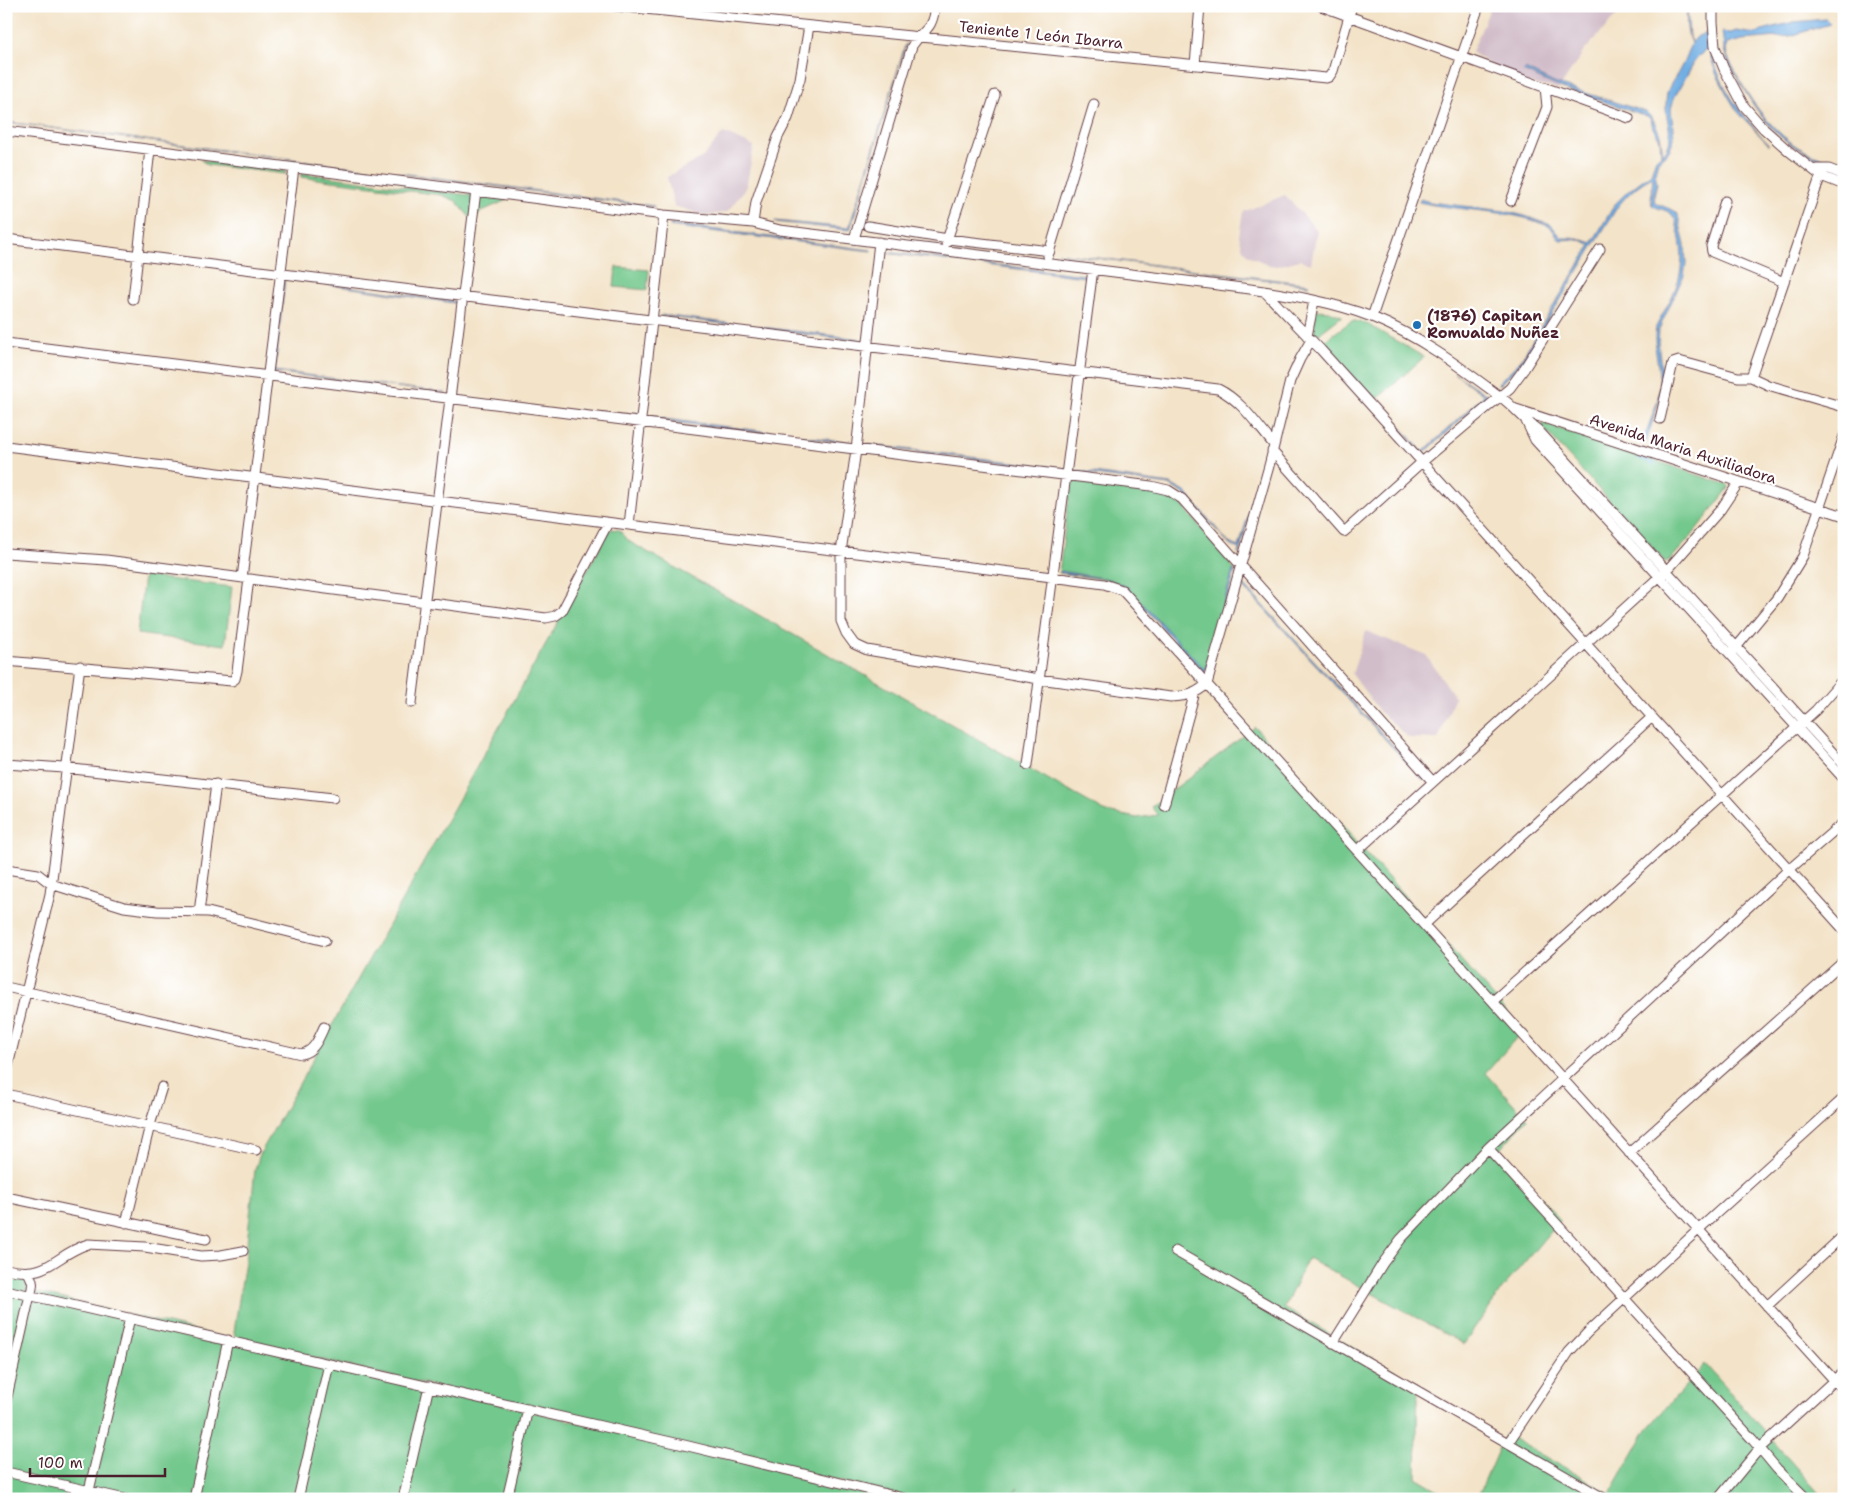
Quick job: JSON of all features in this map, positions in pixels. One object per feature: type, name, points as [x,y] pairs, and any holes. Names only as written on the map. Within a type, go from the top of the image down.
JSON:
[{"type":"street","name":"Teniente 1 León Ibarra","points":[[615,6],[1326,78],[1333,71],[1350,11]]},
{"type":"street","points":[[854,239],[863,226],[912,46],[934,19],[935,6]]},
{"type":"street","points":[[1195,65],[1200,6]]},
{"type":"street","points":[[1321,6],[1350,11],[1461,56],[1630,118]]},
{"type":"street","points":[[1372,317],[1479,6]]},
{"type":"street","points":[[1714,6],[1715,47],[1735,91],[1754,118],[1778,142],[1813,169],[1844,175]]},
{"type":"street","points":[[753,223],[756,202],[778,137],[788,118],[800,80],[809,26]]},
{"type":"street","points":[[1511,201],[1547,107],[1545,87]]},
{"type":"street","points":[[944,250],[995,95]]},
{"type":"street","points":[[1046,263],[1094,104]]},
{"type":"street","points":[[6,131],[664,215],[753,223],[780,230],[1264,291],[1326,303],[1372,317],[1417,339],[1500,396],[1543,435],[1663,573],[1800,724],[1844,779]]},
{"type":"street","points":[[133,299],[150,150]]},
{"type":"street","points":[[6,660],[232,681],[235,679],[255,478],[294,168]]},
{"type":"street","points":[[1822,172],[1844,185]]},
{"type":"street","points":[[1751,377],[1822,172]]},
{"type":"street","points":[[412,703],[476,191]]},
{"type":"street","points":[[1725,201],[1711,246],[1712,252],[1784,282]]},
{"type":"street","points":[[629,525],[664,215]]},
{"type":"street","points":[[863,226],[948,239],[1050,251]]},
{"type":"street","points":[[6,239],[652,321],[868,345],[1218,389],[1236,401],[1344,532],[1422,462],[1510,388],[1600,249]]},
{"type":"street","points":[[879,242],[856,450],[842,552],[841,621],[846,633],[854,644],[868,650],[1039,679],[1171,697],[1188,696],[1207,684],[1290,381],[1309,338],[1314,301]]},
{"type":"street","points":[[1028,765],[1093,269]]},
{"type":"street","points":[[1264,291],[1422,462],[1844,930]]},
{"type":"street","points":[[6,343],[1151,486],[1168,490],[1182,499],[1433,782]]},
{"type":"street","points":[[1660,419],[1673,363],[1679,361],[1738,377],[1751,377],[1768,385],[1844,407]]},
{"type":"street","name":"Avenida Maria Auxiliadora","points":[[1514,408],[1844,516]]},
{"type":"street","points":[[1733,651],[1776,598],[1792,574],[1807,545],[1844,436]]},
{"type":"street","points":[[6,446],[608,523],[1052,577],[1104,584],[1122,590],[1844,1391]]},
{"type":"street","points":[[1357,851],[1663,573],[1721,509],[1739,482]]},
{"type":"street","points":[[6,553],[106,560],[546,618],[555,616],[562,611],[608,523]]},
{"type":"street","points":[[6,1074],[51,884],[80,666]]},
{"type":"street","points":[[1492,1001],[1800,724],[1844,678]]},
{"type":"street","points":[[1164,805],[1195,692]]},
{"type":"street","points":[[1424,925],[1652,717]]},
{"type":"street","points":[[1800,724],[1844,765]]},
{"type":"street","points":[[6,764],[67,768],[333,798]]},
{"type":"street","points":[[199,912],[216,784]]},
{"type":"street","points":[[1334,1343],[1383,1263],[1401,1239],[1488,1148],[1789,869],[1844,822]]},
{"type":"street","points":[[6,869],[38,874],[51,884],[133,908],[208,912],[325,941]]},
{"type":"street","points":[[1629,1153],[1844,961]]},
{"type":"street","points":[[6,987],[301,1054],[309,1051],[318,1042],[324,1027]]},
{"type":"street","points":[[126,1222],[150,1125],[162,1087]]},
{"type":"street","points":[[6,1094],[256,1150]]},
{"type":"street","points":[[1508,1443],[1570,1352],[1588,1332],[1844,1098]]},
{"type":"street","points":[[1488,1148],[1777,1469],[1807,1499]]},
{"type":"street","points":[[6,1197],[206,1240]]},
{"type":"street","points":[[1767,1306],[1844,1235]]},
{"type":"street","points":[[6,1269],[28,1272],[39,1271],[88,1244],[144,1247],[201,1256],[243,1251]]},
{"type":"street","points":[[1175,1251],[1605,1499]]},
{"type":"street","points":[[6,1401],[33,1287],[33,1281],[28,1272]]},
{"type":"street","points":[[6,1290],[721,1453],[907,1499]]},
{"type":"street","points":[[88,1495],[130,1318]]},
{"type":"street","points":[[194,1499],[228,1340]]},
{"type":"street","points":[[298,1499],[329,1364]]},
{"type":"street","points":[[1718,1499],[1760,1448],[1844,1371]]},
{"type":"street","points":[[403,1499],[429,1386]]},
{"type":"street","points":[[508,1499],[528,1409]]},
{"type":"street","points":[[6,1472],[88,1495],[125,1499]]},
{"type":"shaded area","points":[[1491,6],[1616,6],[1616,16],[1584,51],[1559,89],[1512,80],[1472,52]]},
{"type":"shaded area","points":[[723,133],[754,146],[746,188],[727,212],[707,216],[674,206],[667,177],[703,157]]},
{"type":"shaded area","points":[[1285,195],[1317,230],[1311,264],[1300,260],[1277,266],[1269,265],[1248,255],[1243,249],[1239,236],[1243,212]]},
{"type":"shaded area","points":[[1366,631],[1426,655],[1455,697],[1438,739],[1409,738],[1379,711],[1352,674]]},
{"type":"green space","points":[[201,160],[285,171],[286,174],[208,165]]},
{"type":"green space","points":[[301,173],[507,200],[482,211],[473,221],[456,201],[442,195],[301,177]]},
{"type":"green space","points":[[616,267],[649,270],[647,290],[614,287]]},
{"type":"green space","points":[[1317,310],[1329,311],[1342,316],[1316,336],[1314,333],[1315,313]]},
{"type":"green space","points":[[1355,321],[1367,324],[1424,357],[1374,402],[1322,344],[1350,322]]},
{"type":"green space","points":[[1542,423],[1728,485],[1729,488],[1695,532],[1670,560],[1665,562],[1542,427]]},
{"type":"green space","points":[[1071,481],[1162,494],[1176,500],[1235,570],[1205,673],[1126,588],[1107,580],[1059,573]]},
{"type":"green space","points":[[611,529],[619,530],[630,542],[1106,812],[1137,818],[1158,815],[1151,807],[1255,727],[1523,1030],[1486,1073],[1527,1119],[1499,1150],[1560,1220],[1502,1289],[1464,1344],[1308,1258],[1284,1308],[1418,1384],[1416,1477],[1453,1499],[1011,1499],[1018,1487],[1010,1499],[915,1499],[243,1341],[235,1336],[255,1170],[260,1154]]},
{"type":"green space","points":[[144,576],[232,587],[225,645],[137,634]]},
{"type":"green space","points":[[6,1272],[28,1276],[26,1290],[897,1499],[6,1499]]},
{"type":"green space","points":[[1705,1364],[1824,1499],[1477,1499],[1505,1434],[1610,1494],[1647,1429]]},
{"type":"water","points":[[1687,6],[1689,37],[1687,25]]},
{"type":"water","points":[[1826,19],[1830,24],[1790,36],[1742,40],[1727,44],[1726,51],[1745,90],[1767,120],[1784,137],[1798,147],[1833,164],[1795,147],[1764,119],[1755,108],[1727,59],[1722,32],[1731,33],[1736,31],[1755,34],[1762,30],[1794,22]]},
{"type":"water","points":[[1707,33],[1716,67],[1729,94],[1769,145],[1737,111],[1716,73],[1708,49],[1697,57],[1674,98],[1671,109],[1674,138],[1669,151],[1658,161],[1655,173],[1657,183],[1654,195],[1655,203],[1675,211],[1678,216],[1685,245],[1686,264],[1684,275],[1659,329],[1658,343],[1662,375],[1660,397],[1646,442],[1643,441],[1654,411],[1660,385],[1655,344],[1656,327],[1678,283],[1682,261],[1679,234],[1674,218],[1669,212],[1652,205],[1653,177],[1634,189],[1618,206],[1522,362],[1499,385],[1498,383],[1520,361],[1591,245],[1579,239],[1560,240],[1548,226],[1516,216],[1419,202],[1420,199],[1430,202],[1504,211],[1551,225],[1562,238],[1578,238],[1592,243],[1615,204],[1628,191],[1650,176],[1656,159],[1661,155],[1660,139],[1653,128],[1651,119],[1647,116],[1556,86],[1523,71],[1525,69],[1554,83],[1646,112],[1653,119],[1660,135],[1663,154],[1667,149],[1670,137],[1666,110],[1667,93],[1686,56],[1691,43],[1689,38],[1692,42],[1698,36]]},
{"type":"water","points":[[906,43],[850,230],[775,222],[849,228]]},
{"type":"water","points":[[6,122],[654,206],[654,207]]},
{"type":"water","points":[[671,224],[871,250],[871,251],[670,226]]},
{"type":"water","points":[[885,253],[1085,275],[1085,277]]},
{"type":"water","points":[[1057,253],[1310,284],[1309,285]]},
{"type":"water","points":[[284,277],[458,302],[454,303],[285,278],[275,371],[446,393],[273,372]]},
{"type":"water","points":[[661,316],[860,339],[860,341]]},
{"type":"water","points":[[1324,345],[1423,452],[1484,395],[1454,373],[1487,395],[1423,454]]},
{"type":"water","points":[[648,417],[850,442],[648,419]]},
{"type":"water","points":[[861,445],[1062,468],[1062,470]]},
{"type":"water","points":[[1268,445],[1239,554],[1239,549],[1230,545],[1183,493],[1169,485],[1073,472],[1073,470],[1170,484],[1185,492],[1229,543],[1239,547]]},
{"type":"water","points":[[1233,570],[1235,571],[1206,672],[1204,673],[1126,588],[1108,579],[1127,587],[1205,670]]},
{"type":"water","points":[[1060,571],[1108,579],[1060,573]]},
{"type":"water","points":[[1241,584],[1424,779],[1423,780]]},
{"type":"waterway","points":[[1638,457],[1654,464]]},
{"type":"place","name":"(1876) Capitan Romualdo Nuñez","points":[[1417,325]]}]
